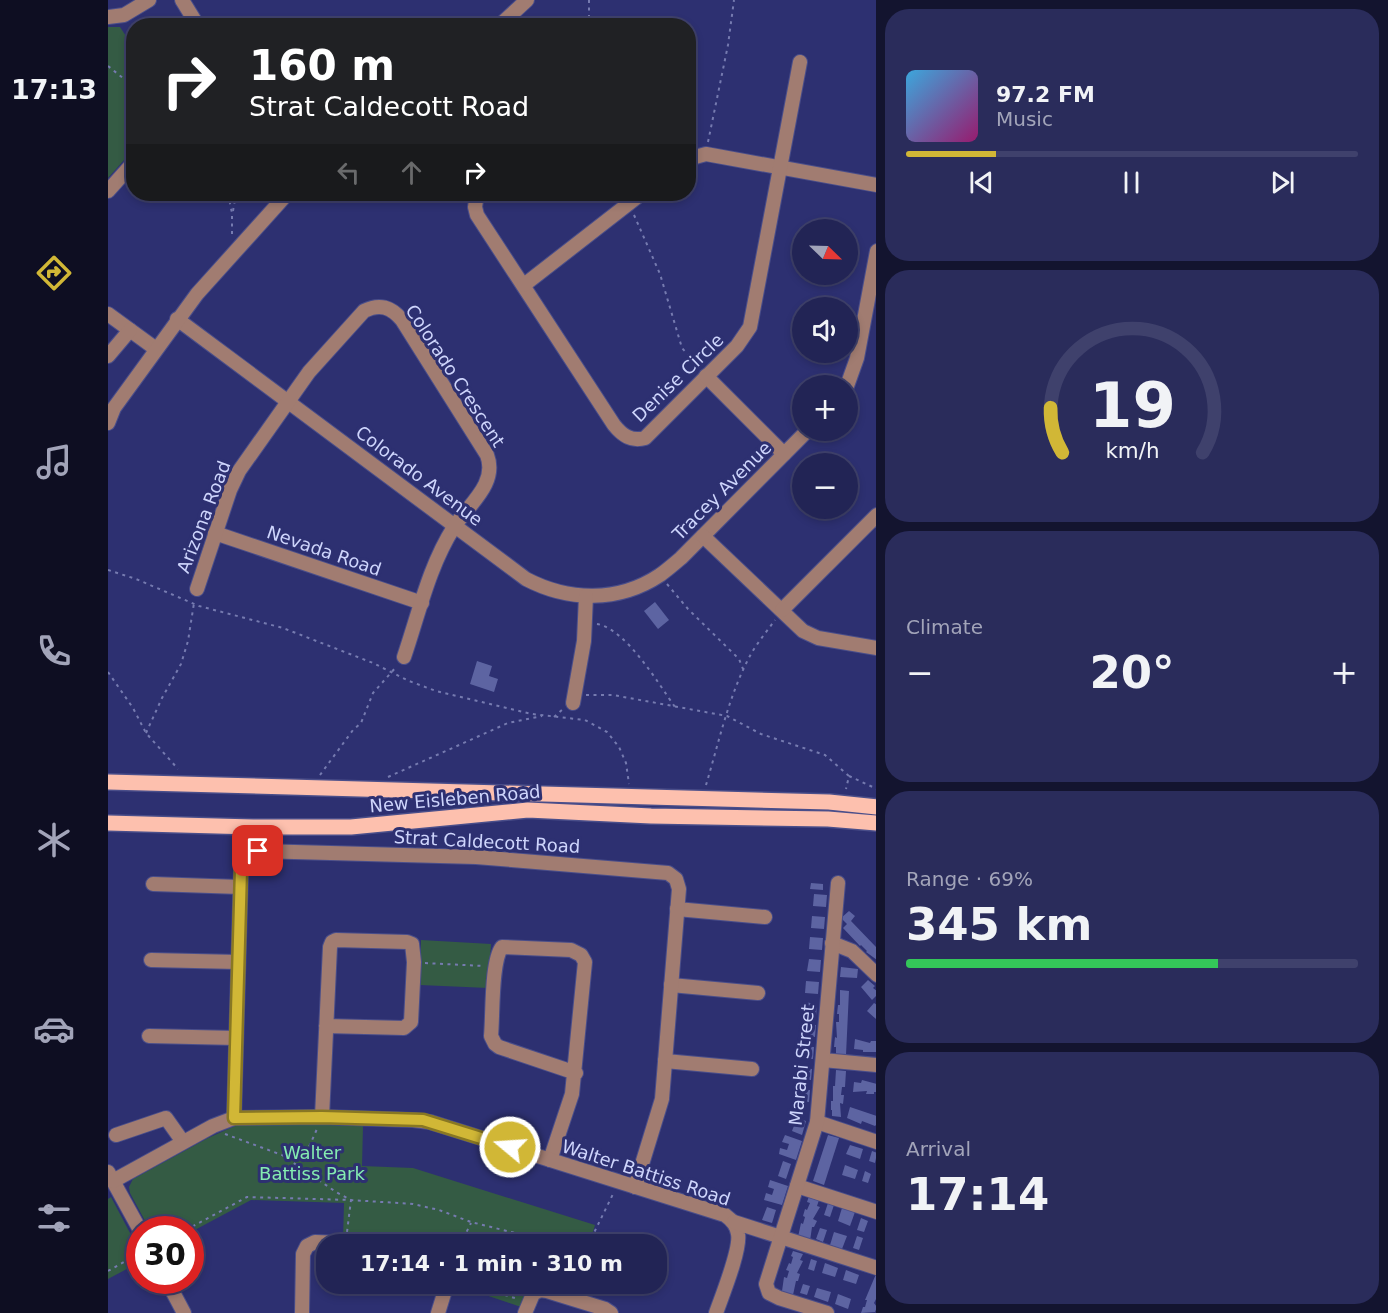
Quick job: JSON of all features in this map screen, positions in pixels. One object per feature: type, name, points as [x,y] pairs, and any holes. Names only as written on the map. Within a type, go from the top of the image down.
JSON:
[{"type":"main road","name":"New Eisleben Road","points":[[108,782],[829,802],[876,807]]},
{"type":"main road","name":"New Eisleben Road","points":[[108,823],[351,827],[528,810],[651,816],[828,819],[876,823]]},
{"type":"street","points":[[108,17],[124,15],[149,0]]},
{"type":"street","points":[[182,0],[193,18]]},
{"type":"street","points":[[508,18],[527,0]]},
{"type":"street","name":"Denise Circle","points":[[524,285],[614,425],[625,437],[645,438],[737,346],[750,327],[800,62]]},
{"type":"street","points":[[696,157],[706,154],[876,184]]},
{"type":"street","points":[[108,191],[126,171]]},
{"type":"street","points":[[108,423],[111,407],[177,319],[281,201]]},
{"type":"street","points":[[476,201],[477,215],[524,285],[629,202]]},
{"type":"street","points":[[852,375],[870,321],[876,251]]},
{"type":"street","name":"Colorado Crescent","points":[[289,401],[309,372],[364,311],[380,306],[395,312],[475,436],[491,465],[485,485],[455,525],[437,558],[404,657]]},
{"type":"street","points":[[108,314],[156,349]]},
{"type":"street","name":"Colorado Avenue","points":[[177,319],[526,579],[543,588],[586,596],[628,590],[660,575]]},
{"type":"street","points":[[108,356],[130,330]]},
{"type":"street","points":[[706,376],[784,454]]},
{"type":"street","name":"Arizona Road","points":[[196,589],[230,490],[239,471],[289,401]]},
{"type":"street","name":"Tracey Avenue","points":[[660,575],[681,558],[797,441]]},
{"type":"street","points":[[782,610],[876,515]]},
{"type":"street","name":"Nevada Road","points":[[215,533],[422,603]]},
{"type":"street","points":[[703,536],[797,626],[810,635],[876,648]]},
{"type":"street","points":[[574,699],[585,622],[586,596]]},
{"type":"street","name":"Strat Caldecott Road","points":[[234,1118],[240,887],[243,860],[249,853],[258,851],[476,857],[668,873],[676,879],[678,884],[661,1105],[636,1187]]},
{"type":"street","name":"Marabi Street","points":[[780,1306],[769,1293],[766,1281],[817,1122],[838,883]]},
{"type":"street","points":[[153,884],[240,887]]},
{"type":"street","points":[[677,909],[765,917]]},
{"type":"street","points":[[322,1117],[326,1026],[330,947],[332,942],[336,940],[412,944],[414,962],[411,1022],[406,1027],[326,1026]]},
{"type":"street","points":[[832,943],[852,951],[876,975]]},
{"type":"street","points":[[550,1160],[572,1094],[576,1073],[585,966],[581,955],[571,950],[505,946],[500,950],[495,967],[491,1036],[495,1044],[576,1073]]},
{"type":"street","points":[[151,960],[238,962]]},
{"type":"street","points":[[671,985],[758,993]]},
{"type":"street","points":[[149,1036],[236,1038]]},
{"type":"street","points":[[823,1060],[876,1065]]},
{"type":"street","points":[[665,1061],[752,1069]]},
{"type":"street","name":"Walter Battiss Road","points":[[111,1177],[213,1126],[234,1118],[322,1117],[423,1120],[725,1215],[734,1222],[738,1233],[738,1244],[716,1313]]},
{"type":"street","points":[[116,1135],[166,1118],[183,1142]]},
{"type":"street","points":[[817,1122],[876,1142]]},
{"type":"street","points":[[111,1177],[132,1216]]},
{"type":"street","points":[[797,1186],[876,1212]]},
{"type":"street","points":[[734,1222],[876,1268]]},
{"type":"street","points":[[302,1313],[305,1250],[307,1246],[316,1242]]},
{"type":"street","points":[[527,1307],[532,1294],[544,1290],[605,1309],[611,1313]]},
{"type":"street","points":[[174,1294],[184,1313]]},
{"type":"street","points":[[438,1313],[444,1294]]},
{"type":"street","points":[[780,1306],[827,1313]]},
{"type":"path","points":[[589,0],[589,18]]},
{"type":"path","points":[[706,154],[728,45],[734,0]]},
{"type":"path","points":[[108,66],[126,81]]},
{"type":"path","points":[[229,201],[233,254]]},
{"type":"path","points":[[232,213],[235,201]]},
{"type":"path","points":[[629,202],[646,247],[660,274],[682,348],[706,376]]},
{"type":"path","points":[[108,570],[136,579],[194,604],[283,628],[373,663],[436,691],[544,716],[585,720],[607,732],[619,747],[626,763],[629,787]]},
{"type":"path","points":[[660,575],[688,609],[739,658],[743,671]]},
{"type":"path","points":[[146,733],[181,664],[188,641],[196,589]]},
{"type":"path","points":[[705,789],[743,671],[752,653],[782,610]]},
{"type":"path","points":[[585,622],[606,626],[638,654],[675,707]]},
{"type":"path","points":[[318,778],[353,730],[361,723],[373,693],[404,657]]},
{"type":"path","points":[[108,672],[127,698],[146,733],[178,769]]},
{"type":"path","points":[[574,699],[612,695],[727,716],[761,734],[825,755],[849,776],[876,789]]},
{"type":"path","points":[[383,780],[508,723],[544,716]]},
{"type":"path","points":[[845,795],[849,776]]},
{"type":"path","points":[[414,962],[495,967]]},
{"type":"path","points":[[300,1167],[322,1117]]},
{"type":"path","points":[[213,1126],[229,1137],[282,1155],[351,1200]]},
{"type":"path","points":[[593,1234],[618,1182]]},
{"type":"path","points":[[204,1220],[247,1197],[351,1200],[413,1204],[519,1234]]},
{"type":"path","points":[[345,1234],[351,1200]]},
{"type":"path","points":[[465,1234],[471,1222]]},
{"type":"path","points":[[108,1271],[126,1261]]},
{"type":"path","points":[[494,1294],[527,1307]]},
{"type":"green space","points":[[108,27],[120,27],[126,36],[126,158],[108,178]]},
{"type":"green space","points":[[421,940],[491,944],[488,988],[420,985]]},
{"type":"green space","name":"Walter Battiss Park","points":[[260,1123],[363,1126],[362,1166],[413,1168],[595,1225],[592,1234],[343,1234],[344,1203],[251,1200],[204,1225],[204,1216],[142,1216],[130,1193],[129,1187],[133,1179],[208,1138],[235,1126]]},
{"type":"green space","points":[[111,1197],[126,1225],[126,1269],[108,1279],[108,1199]]},
{"type":"green space","points":[[483,1294],[525,1294],[521,1307]]},
{"type":"building","points":[[655,602],[669,620],[658,629],[644,611]]},
{"type":"building","points":[[477,661],[492,666],[489,676],[498,679],[494,692],[470,684]]},
{"type":"building","points":[[811,883],[823,884],[823,890],[810,889]]},
{"type":"building","points":[[814,894],[827,895],[826,907],[813,906]]},
{"type":"building","points":[[849,911],[855,916],[851,921],[876,947],[876,959],[843,928],[847,924],[841,918]]},
{"type":"building","points":[[812,916],[825,917],[824,929],[811,928]]},
{"type":"building","points":[[810,937],[823,938],[822,950],[809,949]]},
{"type":"building","points":[[809,959],[821,960],[820,972],[807,971]]},
{"type":"building","points":[[841,967],[858,969],[857,978],[840,977]]},
{"type":"building","points":[[868,980],[875,986],[873,988],[876,990],[876,996],[872,1000],[861,987]]},
{"type":"building","points":[[806,981],[819,982],[818,994],[805,993]]},
{"type":"building","points":[[840,990],[849,991],[846,1055],[836,1054],[836,1047],[834,1047],[835,1037],[837,1038],[836,1022],[839,1022],[839,1014],[837,1014],[838,1005],[840,1005]]},
{"type":"building","points":[[804,1002],[817,1004],[816,1016],[803,1014]]},
{"type":"building","points":[[874,1003],[876,1004],[876,1019],[867,1011]]},
{"type":"building","points":[[803,1024],[816,1025],[815,1037],[802,1036]]},
{"type":"building","points":[[855,1039],[870,1043],[876,1041],[876,1052],[854,1049]]},
{"type":"building","points":[[801,1046],[814,1047],[813,1059],[800,1058]]},
{"type":"building","points":[[799,1067],[812,1069],[811,1080],[798,1079]]},
{"type":"building","points":[[836,1070],[846,1071],[845,1087],[842,1087],[841,1095],[844,1095],[843,1104],[840,1103],[841,1117],[832,1116],[831,1110]]},
{"type":"building","points":[[862,1080],[876,1084],[876,1092],[866,1094],[867,1091],[853,1092],[854,1082],[861,1083]]},
{"type":"building","points":[[797,1089],[810,1090],[809,1102],[796,1101]]},
{"type":"building","points":[[850,1107],[876,1116],[876,1125],[862,1121],[861,1124],[847,1118]]},
{"type":"building","points":[[797,1118],[806,1121],[802,1135],[792,1131]]},
{"type":"building","points":[[785,1135],[802,1141],[796,1160],[779,1154],[780,1148],[787,1150],[789,1144],[782,1142]]},
{"type":"building","points":[[828,1135],[839,1138],[824,1185],[813,1181]]},
{"type":"building","points":[[850,1145],[863,1149],[860,1159],[846,1154]]},
{"type":"building","points":[[872,1151],[876,1153],[875,1163],[869,1161]]},
{"type":"building","points":[[783,1161],[791,1164],[786,1179],[778,1176]]},
{"type":"building","points":[[845,1165],[858,1170],[855,1179],[842,1175]]},
{"type":"building","points":[[865,1171],[871,1174],[868,1183],[862,1181]]},
{"type":"building","points":[[770,1180],[788,1186],[782,1205],[764,1200],[766,1193],[772,1195],[774,1189],[768,1187]]},
{"type":"building","points":[[809,1196],[819,1200],[817,1206],[820,1207],[813,1219],[817,1221],[812,1227],[810,1241],[798,1237],[805,1217],[803,1216],[805,1209],[807,1210],[810,1203],[807,1202]]},
{"type":"building","points":[[828,1203],[834,1205],[830,1217],[824,1215]]},
{"type":"building","points":[[767,1207],[776,1210],[772,1223],[762,1220]]},
{"type":"building","points":[[842,1208],[855,1212],[850,1226],[838,1221]]},
{"type":"building","points":[[861,1218],[868,1221],[864,1232],[857,1230]]},
{"type":"building","points":[[820,1228],[827,1230],[823,1242],[816,1239]]},
{"type":"building","points":[[834,1232],[847,1236],[842,1249],[830,1245]]},
{"type":"building","points":[[857,1236],[863,1238],[859,1250],[853,1248]]},
{"type":"building","points":[[793,1251],[803,1254],[800,1260],[803,1261],[797,1273],[800,1274],[793,1295],[782,1291]]},
{"type":"building","points":[[811,1259],[817,1261],[814,1271],[808,1269]]},
{"type":"building","points":[[825,1263],[838,1268],[835,1277],[822,1273]]},
{"type":"building","points":[[846,1270],[859,1275],[856,1284],[843,1280]]},
{"type":"building","points":[[876,1274],[875,1312],[861,1313],[865,1307],[867,1300],[865,1300]]},
{"type":"building","points":[[803,1284],[810,1286],[807,1295],[800,1293]]},
{"type":"building","points":[[817,1288],[831,1292],[828,1302],[814,1297]]},
{"type":"building","points":[[838,1294],[851,1299],[848,1309],[835,1304]]},
{"type":"route","points":[[258,851],[246,856],[241,869],[234,1118],[322,1117],[423,1120],[510,1147]]}]
